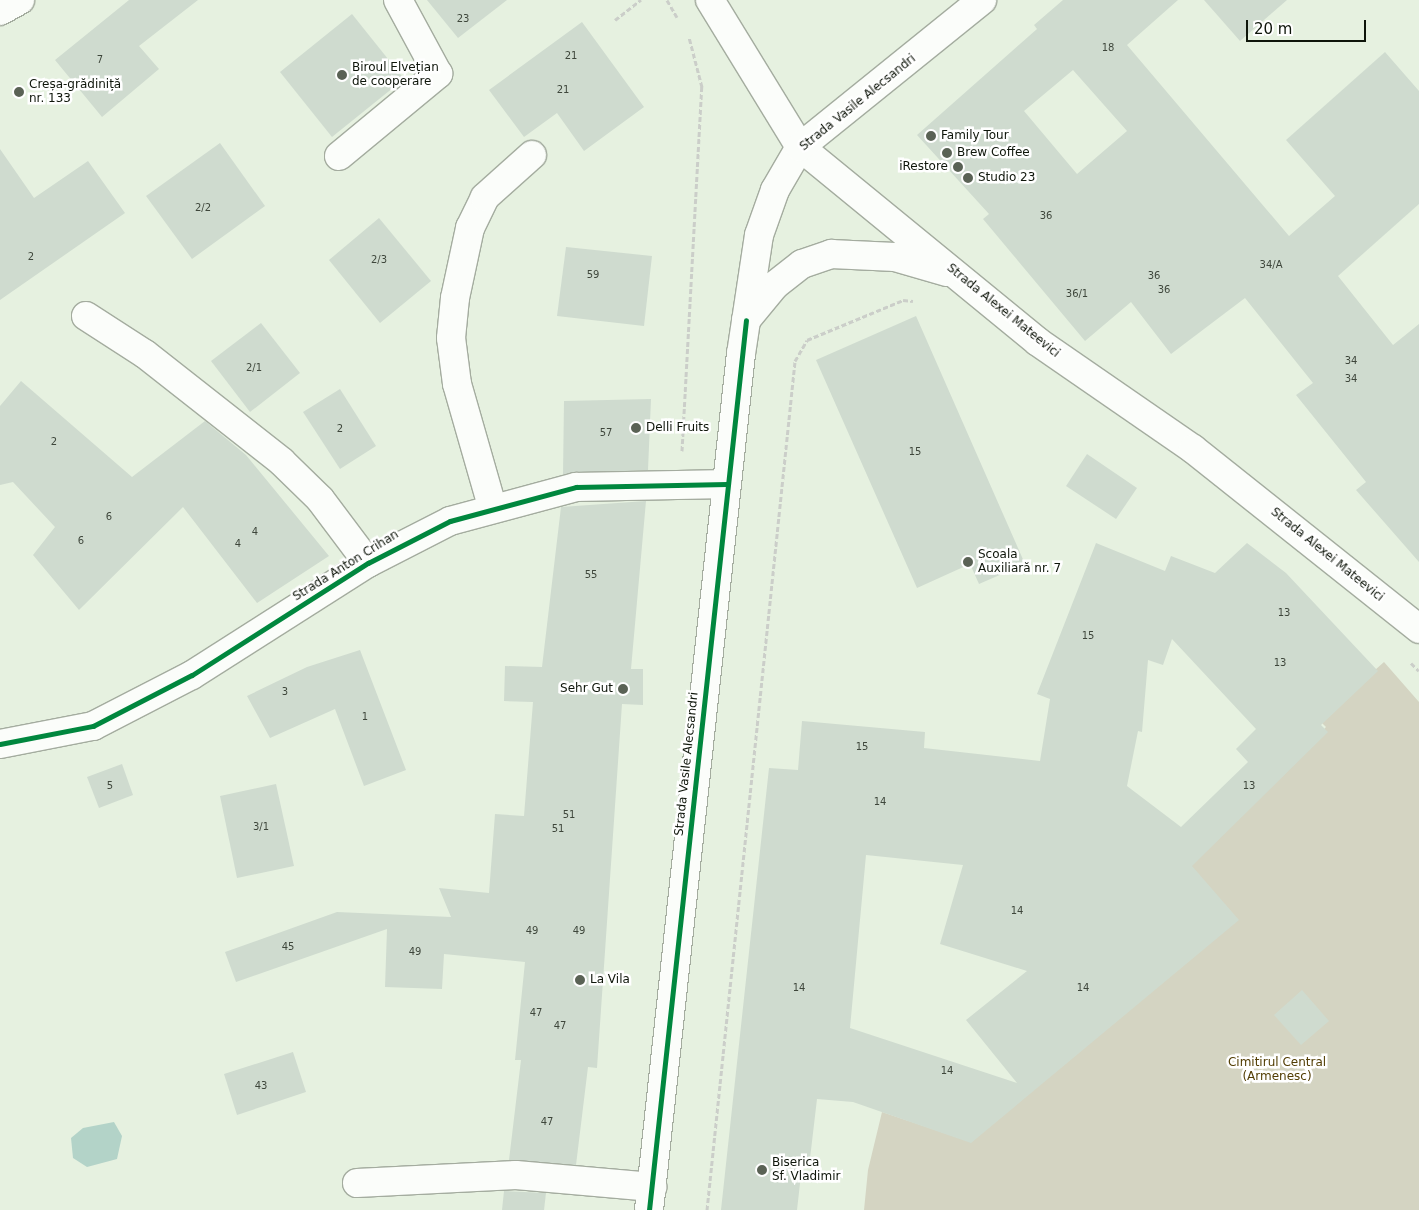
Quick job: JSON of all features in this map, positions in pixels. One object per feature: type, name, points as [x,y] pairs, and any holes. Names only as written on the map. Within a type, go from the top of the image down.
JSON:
[{"type":"main road","points":[[339,156],[438,74],[398,0]]},
{"type":"main road","name":"Strada Alexei Mateevici","points":[[710,0],[800,147],[1038,342],[1193,449],[1419,629]]},
{"type":"main road","name":"Strada Vasile Alecsandri","points":[[651,1198],[727,484],[746,320],[759,235],[775,190],[800,147],[982,0]]},
{"type":"main road","points":[[492,506],[457,384],[452,338],[456,298],[470,228],[485,197],[532,155]]},
{"type":"main road","points":[[746,320],[775,285],[802,264],[831,254],[895,257],[958,275]]},
{"type":"main road","points":[[86,316],[145,354],[282,462],[320,499],[368,562]]},
{"type":"main road","name":"Strada Anton Crihan","points":[[0,744],[93,726],[192,676],[368,562],[406,540],[492,506],[576,487],[680,483],[727,484]]},
{"type":"main road","points":[[357,1183],[516,1175],[651,1198]]},
{"type":"path","points":[[615,20],[641,0]]},
{"type":"path","points":[[667,0],[681,23]]},
{"type":"path","points":[[680,483],[702,87],[685,30]]},
{"type":"path","points":[[706,1210],[795,361],[807,340],[903,300],[923,302]]},
{"type":"green space","name":"Cimitirul Central (Armenesc)","points":[[1384,662],[1419,702],[1419,1210],[864,1210],[868,1170],[882,1112],[971,1142],[1182,875],[1326,727],[1319,720]]},
{"type":"water","points":[[114,1122],[122,1136],[117,1159],[87,1167],[73,1158],[71,1138],[83,1128]]},
{"type":"building","points":[[129,0],[198,0],[139,46],[159,69],[102,117],[55,60]]},
{"type":"building","points":[[427,0],[507,0],[458,38]]},
{"type":"building","points":[[1063,0],[1178,0],[1127,45],[1289,236],[1335,196],[1286,140],[1385,52],[1419,91],[1419,204],[1338,276],[1393,345],[1419,324],[1419,562],[1356,490],[1366,482],[1296,395],[1313,383],[1245,298],[1171,354],[1131,302],[1085,341],[983,219],[989,214],[917,135],[1037,29],[1034,25]],"holes":[[[1073,70],[1127,131],[1077,174],[1024,111]]]},
{"type":"building","points":[[1204,0],[1287,0],[1240,41]]},
{"type":"building","name":"Biroul Elvețian de cooperare","points":[[352,14],[404,79],[332,137],[280,72]]},
{"type":"building","points":[[582,22],[644,107],[584,151],[557,113],[524,137],[489,90]]},
{"type":"building","points":[[220,143],[265,206],[192,259],[146,196]]},
{"type":"building","points":[[0,149],[34,198],[88,161],[125,213],[0,300]]},
{"type":"building","points":[[379,218],[431,281],[380,323],[329,260]]},
{"type":"building","points":[[566,247],[652,256],[644,326],[557,316]]},
{"type":"building","points":[[916,316],[1025,564],[979,584],[970,564],[917,588],[816,360]]},
{"type":"building","points":[[261,323],[300,373],[250,412],[211,361]]},
{"type":"building","points":[[21,381],[132,477],[205,421],[246,455],[329,556],[257,603],[183,507],[79,610],[33,555],[55,527],[13,482],[0,485],[0,406]]},
{"type":"building","points":[[340,389],[376,446],[340,469],[303,412]]},
{"type":"building","points":[[651,399],[648,470],[563,474],[564,401]]},
{"type":"building","points":[[1087,454],[1137,488],[1116,519],[1066,486]]},
{"type":"building","points":[[646,501],[631,669],[643,669],[643,705],[622,704],[597,1068],[588,1067],[576,1165],[509,1160],[521,1060],[515,1060],[525,962],[444,954],[442,989],[385,987],[387,929],[236,982],[225,952],[337,912],[451,917],[439,888],[489,893],[495,814],[524,816],[533,702],[504,701],[505,666],[542,667],[561,507]]},
{"type":"building","points":[[1096,543],[1165,571],[1171,556],[1215,573],[1247,543],[1286,573],[1378,671],[1321,725],[1328,732],[1192,866],[1239,920],[971,1143],[853,1102],[817,1099],[809,1167],[802,1166],[797,1210],[721,1210],[769,768],[798,770],[802,721],[925,732],[924,748],[1040,761],[1050,699],[1037,694]],"holes":[[[1172,639],[1256,729],[1236,749],[1248,762],[1181,827],[1127,786],[1138,731],[1142,732],[1148,660],[1163,665]],[[866,855],[963,865],[940,944],[1027,971],[966,1020],[1017,1083],[850,1028]]]},
{"type":"building","points":[[360,650],[406,770],[364,786],[335,709],[270,738],[247,696],[307,667]]},
{"type":"building","points":[[122,764],[133,795],[99,808],[87,777]]},
{"type":"building","points":[[276,784],[294,866],[237,878],[220,796]]},
{"type":"building","points":[[1302,990],[1329,1021],[1301,1045],[1274,1015]]},
{"type":"building","points":[[293,1052],[306,1092],[237,1115],[224,1074]]},
{"type":"building","points":[[504,1191],[546,1193],[544,1210],[502,1210]]},
{"type":"cycle path","points":[[649,1210],[746,320]]},
{"type":"cycle path","points":[[0,744],[93,726],[192,675],[368,563],[450,521],[576,487],[727,484]]},
{"type":"place","name":"Biroul Elvețian de cooperare","points":[[342,75]]},
{"type":"place","name":"Creșa-grădiniță nr. 133","points":[[19,92]]},
{"type":"place","name":"Family Tour","points":[[931,136]]},
{"type":"place","name":"Brew Coffee","points":[[947,153]]},
{"type":"place","name":"iRestore","points":[[958,167]]},
{"type":"place","name":"Studio 23","points":[[968,178]]},
{"type":"place","name":"Delli Fruits","points":[[636,428]]},
{"type":"place","name":"Școala Auxiliară nr. 7","points":[[968,562]]},
{"type":"place","name":"Sehr Gut","points":[[623,689]]},
{"type":"place","name":"La Vila","points":[[580,980]]},
{"type":"place","name":"Biserica Sf. Vladimir","points":[[762,1170]]}]
